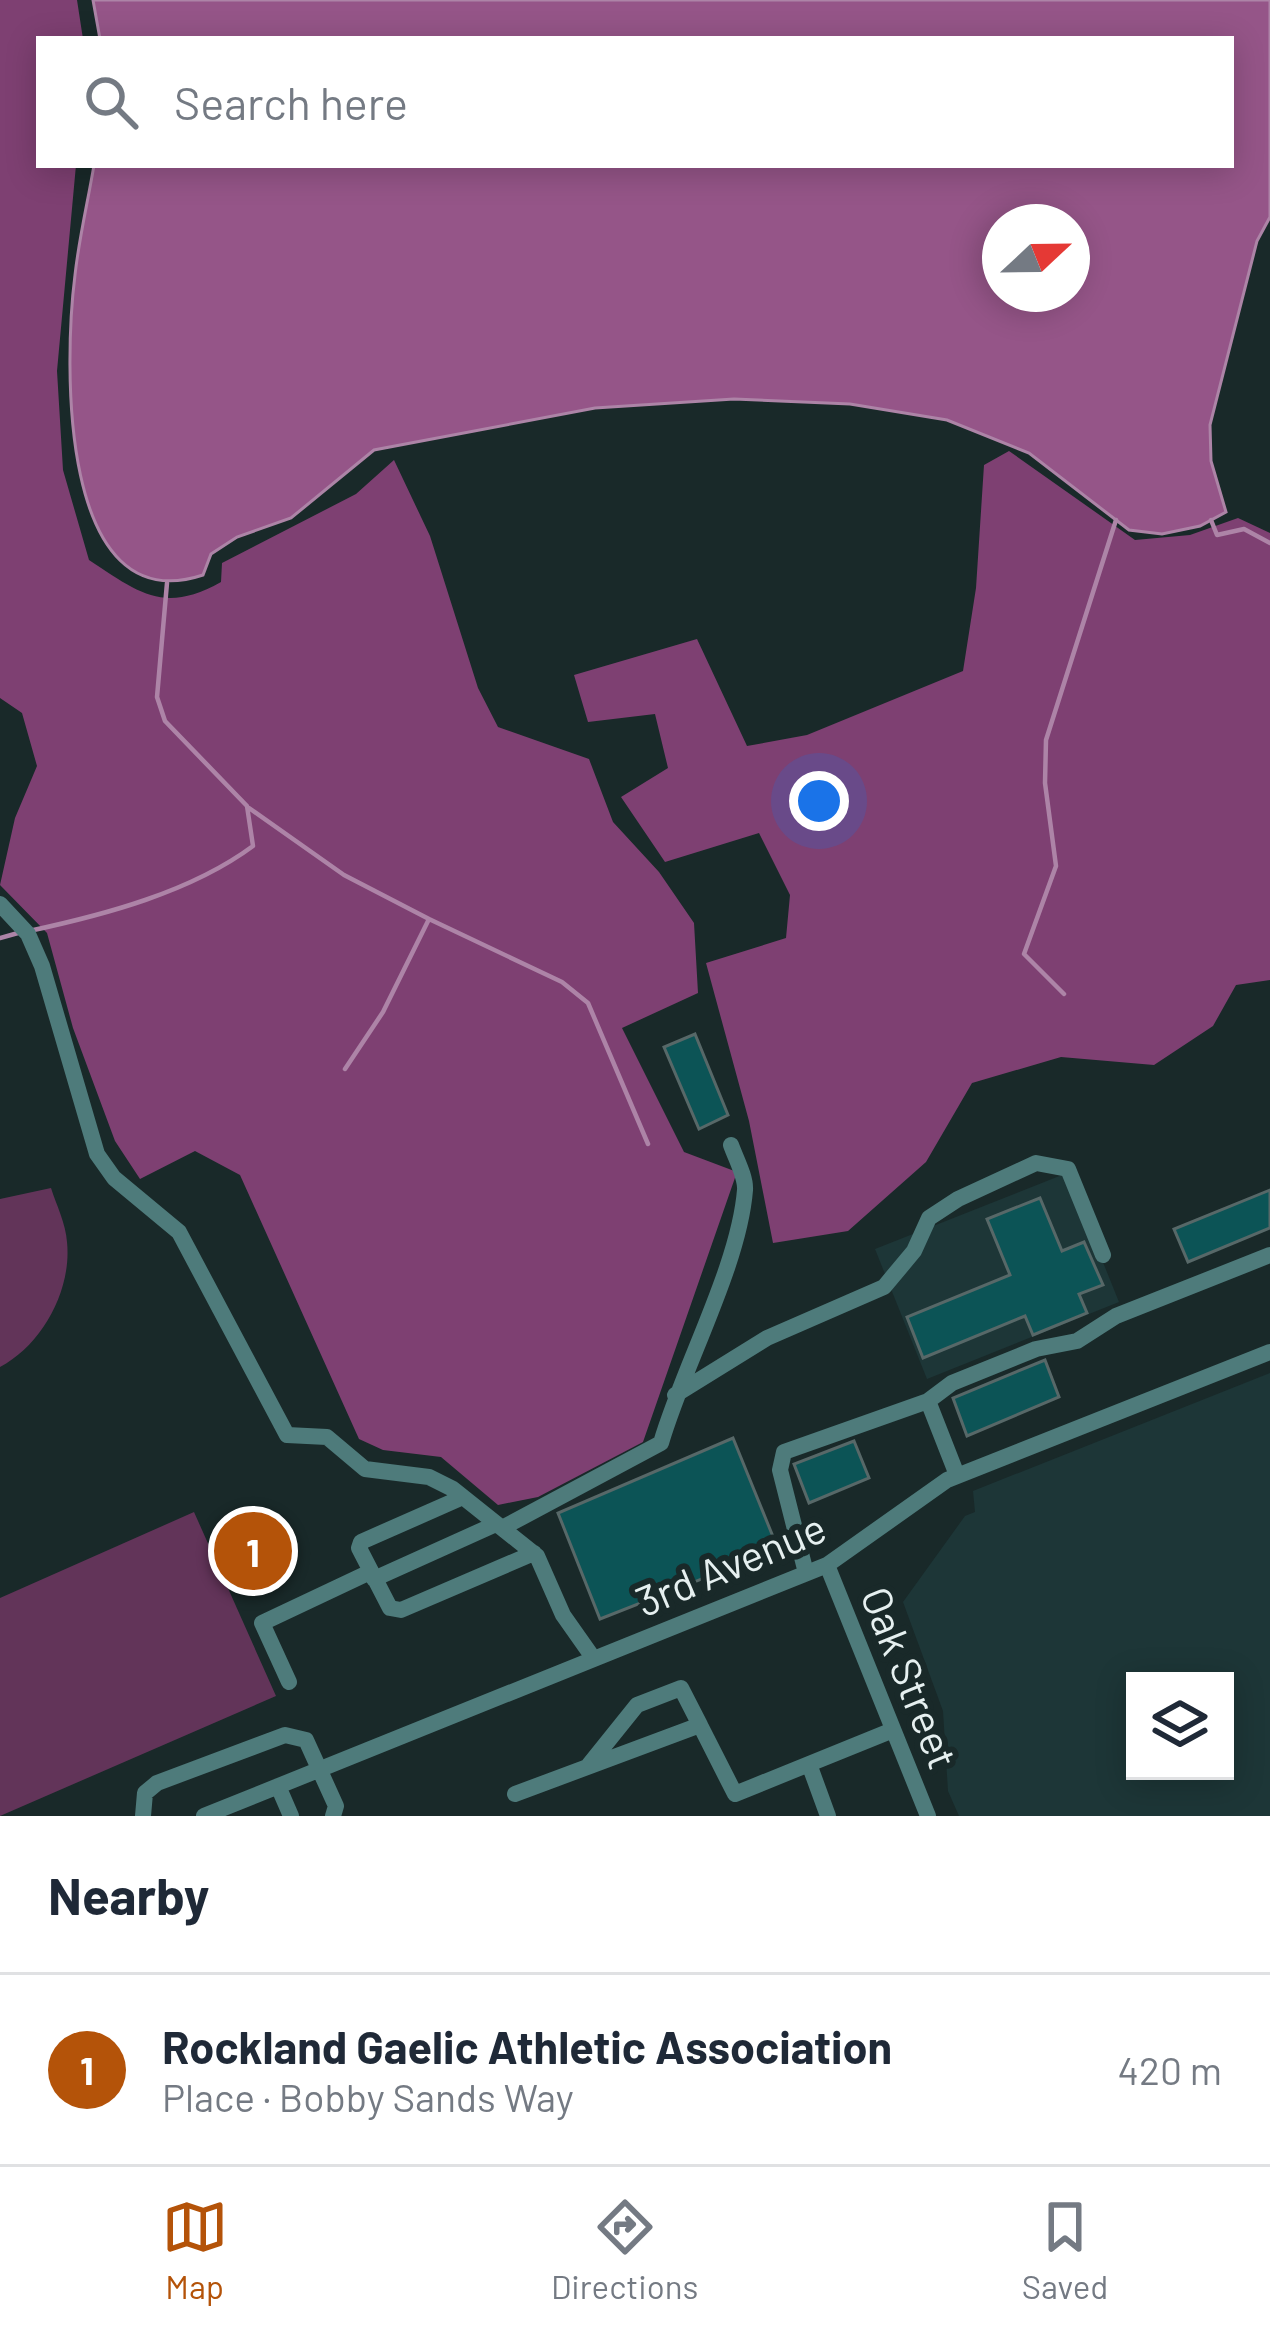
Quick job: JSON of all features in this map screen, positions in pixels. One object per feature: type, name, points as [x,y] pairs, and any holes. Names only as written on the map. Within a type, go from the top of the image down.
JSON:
[{"type":"street","points":[[0,904],[28,934],[42,966],[97,1154],[114,1178],[178,1232],[287,1435],[327,1437],[365,1469],[430,1477],[463,1497],[534,1553],[563,1615],[594,1659]]},
{"type":"street","points":[[289,1682],[262,1623],[499,1526],[661,1443],[722,1276],[746,1187],[731,1145]]},
{"type":"street","points":[[675,1395],[767,1339],[884,1287],[914,1251],[929,1218],[1036,1163],[1068,1169],[1103,1255]]},
{"type":"street","points":[[806,1573],[780,1470],[784,1452],[928,1401],[952,1383],[1036,1349],[1077,1341],[1116,1316],[1270,1255]]},
{"type":"street","name":"3rd Avenue","points":[[204,1816],[827,1565],[853,1552],[923,1492],[957,1475],[1270,1352]]},
{"type":"street","points":[[928,1401],[957,1475]]},
{"type":"street","points":[[463,1497],[361,1542],[372,1576],[390,1608],[401,1610],[534,1553]]},
{"type":"street","name":"Oak Street","points":[[827,1565],[928,1816]]},
{"type":"street","points":[[587,1766],[637,1705],[681,1688],[735,1794],[893,1730]]},
{"type":"street","points":[[515,1794],[700,1725]]},
{"type":"street","points":[[143,1816],[145,1793],[157,1783],[285,1736],[306,1740],[336,1807],[333,1816]]},
{"type":"street","points":[[809,1764],[828,1816]]},
{"type":"street","points":[[278,1786],[291,1816]]},
{"type":"shaded area","points":[[0,0],[77,0],[83,36],[36,36],[36,168],[76,168],[57,371],[63,470],[89,560],[152,595],[167,598],[201,592],[221,582],[222,563],[356,494],[394,460],[430,536],[478,688],[498,727],[589,759],[613,822],[659,872],[694,923],[698,993],[622,1028],[684,1152],[737,1172],[643,1442],[538,1497],[498,1505],[441,1457],[383,1450],[359,1439],[240,1175],[195,1151],[140,1179],[115,1141],[73,1028],[47,933],[0,885],[15,818],[37,766],[22,713],[0,698]]},
{"type":"shaded area","points":[[93,0],[1270,0],[1270,217],[1257,241],[1210,425],[1211,461],[1226,512],[1200,526],[1162,534],[1129,530],[1029,453],[947,420],[850,404],[734,399],[595,408],[374,450],[291,518],[237,537],[211,554],[203,575],[155,579],[120,560],[96,524],[80,475],[72,420],[71,315],[93,168],[1234,168],[1234,36],[99,36]]},
{"type":"shaded area","points":[[1009,451],[1135,540],[1190,535],[1238,518],[1270,533],[1270,980],[1236,985],[1213,1026],[1154,1065],[1061,1057],[972,1083],[926,1162],[848,1231],[773,1243],[749,1121],[706,963],[786,938],[790,895],[759,833],[665,862],[621,797],[668,768],[655,714],[588,722],[574,675],[697,639],[747,746],[807,735],[963,671],[976,588],[984,465]]},
{"type":"shaded area","points":[[1067,1173],[1119,1302],[927,1379],[875,1249]]},
{"type":"shaded area","points":[[51,1188],[66,1235],[65,1279],[41,1330],[0,1367],[0,1199]]},
{"type":"shaded area","points":[[1270,1373],[1270,1816],[959,1816],[948,1791],[943,1711],[903,1602],[965,1516],[975,1512],[973,1491]]},
{"type":"shaded area","points":[[194,1512],[276,1696],[0,1816],[0,1598]]},
{"type":"building","points":[[695,1034],[728,1115],[699,1129],[664,1047]]},
{"type":"building","points":[[1270,1190],[1270,1228],[1188,1262],[1174,1229]]},
{"type":"building","points":[[1040,1198],[1062,1251],[1084,1242],[1103,1285],[1079,1294],[1087,1313],[1033,1335],[1025,1316],[923,1358],[907,1317],[1010,1275],[987,1219]]},
{"type":"building","points":[[1045,1360],[1059,1397],[967,1436],[953,1398]]},
{"type":"building","points":[[733,1438],[778,1549],[600,1619],[558,1513]]},
{"type":"building","points":[[854,1441],[869,1478],[809,1503],[794,1464]]},
{"type":"building","points":[[261,1509],[290,1573],[246,1593],[217,1529]]},
{"type":"waterway","points":[[1064,994],[1024,954],[1056,866],[1045,783],[1046,740],[1116,520]]},
{"type":"waterway","points":[[1211,520],[1217,535],[1244,529],[1270,543]]},
{"type":"waterway","points":[[29,931],[175,889],[253,846],[247,806],[165,721],[157,697],[167,583]]},
{"type":"waterway","points":[[249,808],[344,875],[429,919],[383,1012],[345,1069]]},
{"type":"waterway","points":[[429,919],[562,982],[588,1003],[648,1144]]},
{"type":"waterway","points":[[0,938],[18,933]]},
{"type":"place","name":"Rockland Gaelic Athletic Association","points":[[253,1551]]}]
